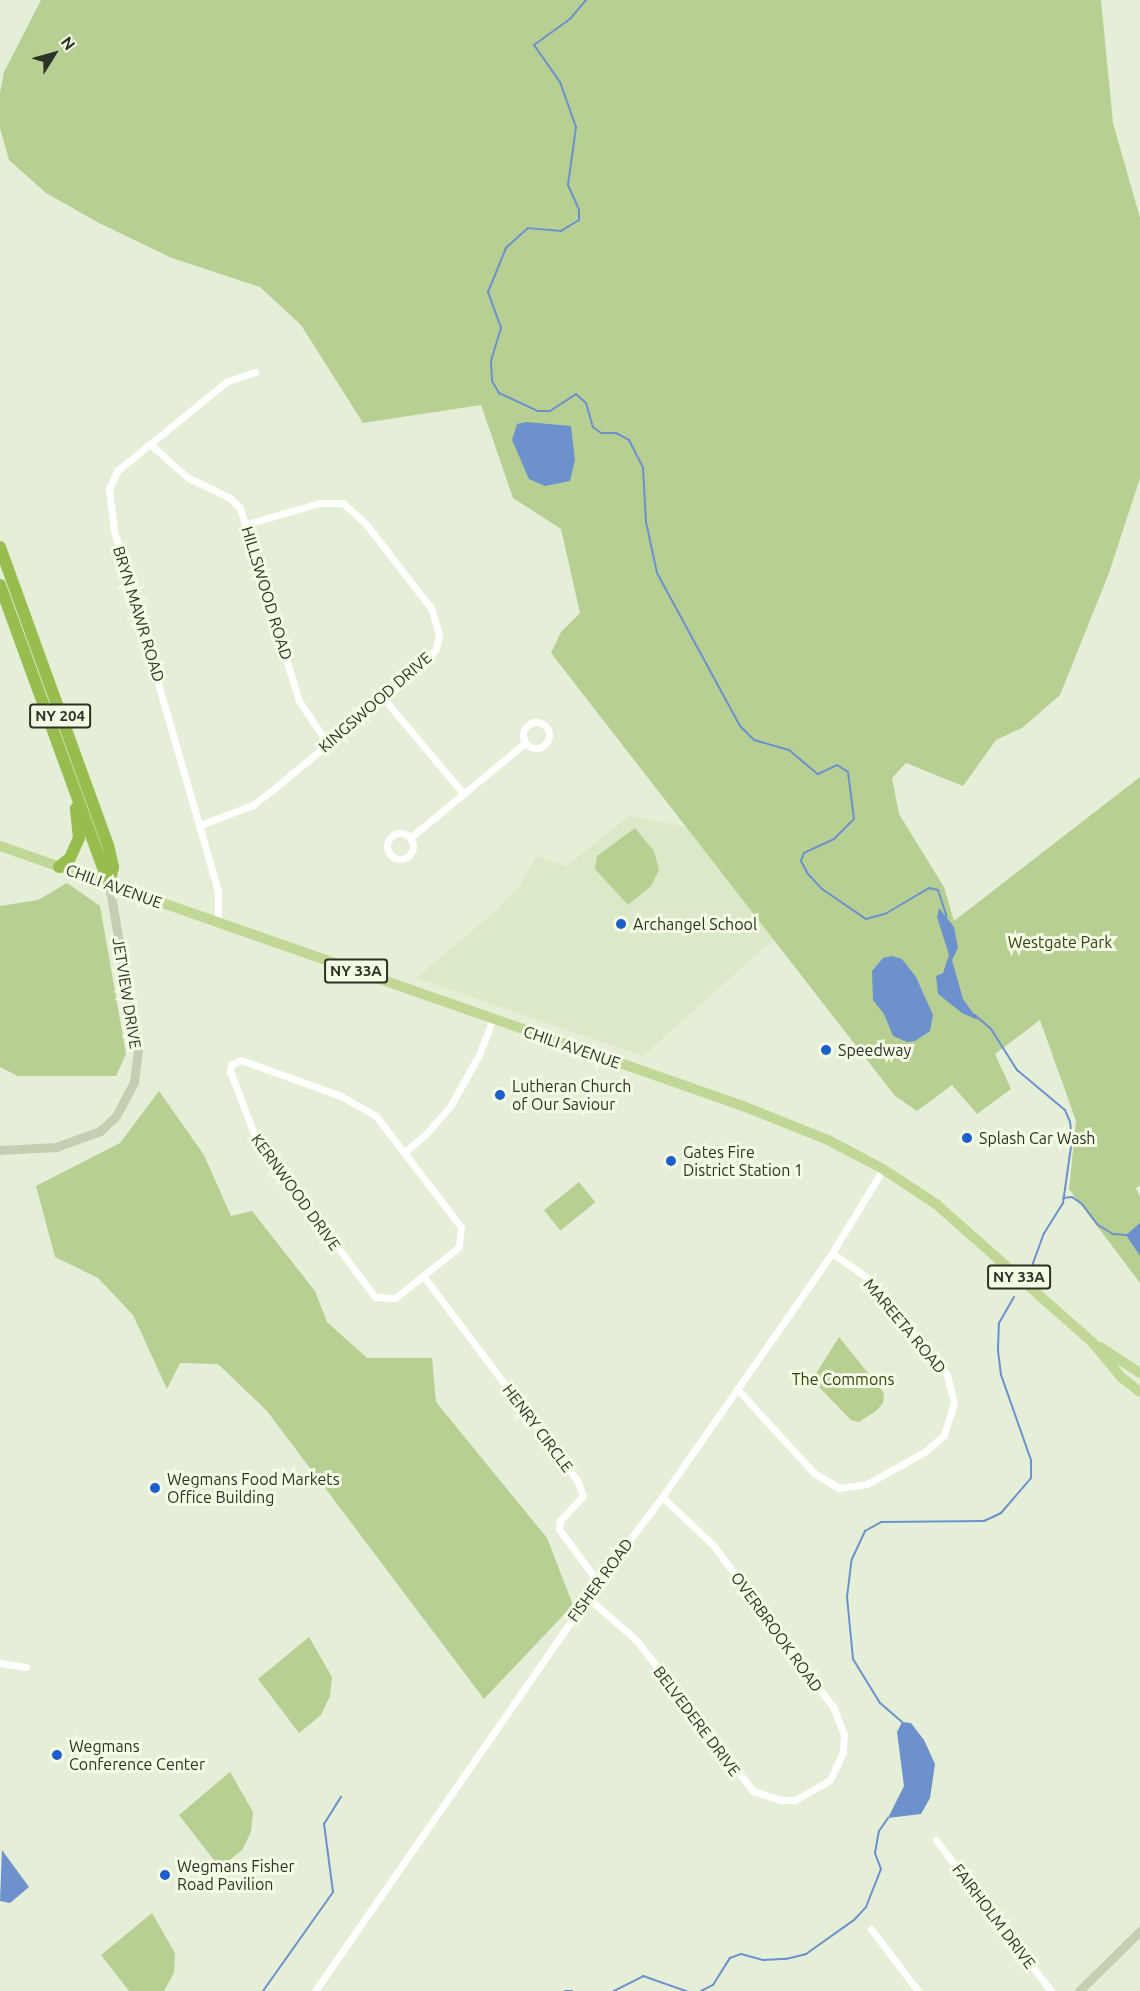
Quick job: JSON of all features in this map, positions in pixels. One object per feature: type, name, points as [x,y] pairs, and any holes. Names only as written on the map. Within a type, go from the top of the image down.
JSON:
[{"type":"highway","name":"NY 204","points":[[0,547],[108,845],[113,867],[108,885]]},
{"type":"highway","name":"NY 204","points":[[0,585],[108,885]]},
{"type":"highway","points":[[59,867],[70,858],[79,838],[69,775]]},
{"type":"main road","name":"CHILI AVENUE","points":[[0,846],[743,1106],[828,1140],[883,1169],[936,1204],[1092,1342],[1140,1373]]},
{"type":"main road","name":"CHILI AVENUE","points":[[1092,1342],[1121,1377],[1140,1392]]},
{"type":"street","name":"BRYN MAWR ROAD","points":[[218,923],[218,891],[108,508],[109,489],[117,471],[226,382],[255,372]]},
{"type":"street","name":"HILLSWOOD ROAD","points":[[150,444],[187,477],[230,498],[247,524],[299,701],[328,744]]},
{"type":"street","name":"KINGSWOOD DRIVE","points":[[200,825],[254,805],[384,699],[436,649],[438,622],[431,608],[365,523],[343,504],[320,502],[247,524]]},
{"type":"street","points":[[384,699],[463,794]]},
{"type":"street","points":[[410,838],[525,743]]},
{"type":"street","name":"JETVIEW DRIVE","points":[[0,1150],[56,1147],[82,1140],[100,1131],[116,1116],[132,1088],[138,1051],[108,885]]},
{"type":"street","points":[[405,1152],[426,1134],[451,1105],[479,1055],[493,1019]]},
{"type":"street","name":"KERNWOOD DRIVE","points":[[241,1060],[353,1102],[376,1116],[405,1152],[457,1220],[463,1234],[459,1247],[424,1277],[395,1298],[382,1299],[370,1292],[256,1139],[231,1065],[241,1060]]},
{"type":"street","name":"FISHER ROAD","points":[[315,1991],[587,1597],[662,1497],[832,1252],[883,1169]]},
{"type":"street","name":"MAREETA ROAD","points":[[737,1389],[814,1473],[839,1488],[867,1484],[926,1451],[944,1435],[954,1404],[947,1376],[869,1279],[832,1252]]},
{"type":"street","name":"HENRY CIRCLE","points":[[424,1277],[577,1480],[583,1496],[560,1521],[559,1529],[598,1582]]},
{"type":"street","name":"OVERBROOK ROAD","points":[[662,1497],[708,1540],[833,1707],[844,1735],[843,1752],[838,1768],[825,1785]]},
{"type":"street","name":"BELVEDERE DRIVE","points":[[587,1597],[637,1641],[753,1791],[772,1798],[795,1800],[825,1785]]},
{"type":"street","points":[[0,1663],[26,1668]]},
{"type":"street","name":"FAIRHOLM DRIVE","points":[[936,1840],[1051,1991]]},
{"type":"street","points":[[871,1929],[918,1991]]},
{"type":"street","points":[[1078,1991],[1140,1931]]},
{"type":"shaded area","name":"Archangel School","points":[[629,816],[688,827],[774,939],[643,1056],[416,978],[498,909],[520,885],[536,856],[566,866]]},
{"type":"green space","name":"Westgate Park","points":[[41,0],[1101,0],[1113,123],[1140,218],[1140,478],[1109,573],[1060,695],[1022,728],[996,740],[963,786],[906,763],[892,778],[899,814],[944,887],[954,921],[1140,777],[1140,1185],[1136,1188],[1140,1197],[1140,1283],[1069,1189],[1076,1121],[1040,1020],[995,1054],[1011,1089],[977,1114],[952,1085],[917,1111],[895,1096],[551,653],[561,632],[580,613],[561,529],[513,498],[481,405],[363,423],[301,325],[260,287],[172,258],[99,223],[46,193],[9,160],[0,128],[0,93],[4,72]]},
{"type":"green space","points":[[635,828],[654,851],[659,870],[651,886],[628,905],[595,869],[597,856]]},
{"type":"green space","points":[[67,883],[100,906],[126,1054],[116,1076],[18,1076],[0,1067],[0,906],[38,900]]},
{"type":"green space","points":[[159,1091],[204,1155],[231,1216],[252,1211],[315,1291],[327,1322],[367,1358],[432,1358],[436,1402],[547,1538],[573,1605],[484,1699],[267,1411],[218,1364],[180,1363],[167,1389],[133,1315],[98,1278],[55,1257],[36,1186],[120,1143]]},
{"type":"green space","points":[[579,1182],[595,1202],[560,1231],[544,1210]]},
{"type":"green space","name":"The Commons","points":[[839,1337],[884,1393],[883,1403],[876,1411],[859,1422],[851,1420],[812,1380]]},
{"type":"green space","points":[[309,1637],[332,1677],[330,1696],[321,1715],[299,1733],[258,1679]]},
{"type":"green space","points":[[230,1772],[253,1812],[251,1832],[242,1850],[220,1868],[179,1815]]},
{"type":"green space","points":[[152,1913],[175,1953],[174,1973],[164,1991],[129,1991],[101,1955]]},
{"type":"water","points":[[526,422],[571,426],[575,460],[570,481],[545,486],[529,479],[512,440],[517,424]]},
{"type":"water","points":[[939,908],[954,927],[958,948],[952,960],[963,999],[978,1020],[962,1013],[938,994],[936,976],[943,973],[949,955],[937,917]]},
{"type":"water","points":[[892,956],[902,959],[916,977],[933,1015],[930,1031],[915,1041],[907,1042],[893,1036],[884,1014],[873,1000],[872,971],[883,958]]},
{"type":"water","points":[[1140,1223],[1140,1256],[1126,1235]]},
{"type":"water","points":[[902,1722],[911,1723],[924,1740],[935,1764],[930,1798],[921,1814],[888,1818],[904,1786],[897,1732]]},
{"type":"water","points":[[2,1850],[29,1887],[10,1903],[0,1901]]},
{"type":"waterway","points":[[586,0],[570,19],[534,45],[560,82],[576,127],[568,185],[579,210],[579,220],[561,231],[528,228],[506,248],[488,292],[501,328],[491,361],[492,381],[499,393],[538,411],[550,411],[576,394],[586,403],[593,427],[601,433],[616,433],[629,440],[643,468],[646,522],[657,573],[740,726],[754,740],[789,750],[818,774],[837,765],[848,772],[854,819],[834,839],[804,853],[801,861],[808,874],[822,889],[866,919],[885,914],[929,888],[938,890],[947,917]]},
{"type":"waterway","points":[[975,1015],[991,1029],[1017,1070],[1065,1110],[1070,1122],[1072,1139],[1063,1203],[1044,1233],[1033,1264]]},
{"type":"waterway","points":[[1063,1198],[1072,1197],[1082,1204],[1098,1225],[1113,1234],[1126,1235]]},
{"type":"waterway","points":[[902,1722],[880,1703],[853,1659],[847,1597],[852,1559],[865,1531],[881,1522],[984,1521],[1001,1513],[1031,1478],[1031,1460],[1001,1375],[998,1349],[999,1323],[1014,1297]]},
{"type":"waterway","points":[[263,1991],[333,1892],[324,1824],[341,1797]]},
{"type":"waterway","points":[[701,1991],[713,1985],[730,1958],[741,1954],[764,1960],[786,1959],[806,1954],[854,1920],[866,1907],[881,1869],[875,1853],[879,1831],[888,1818]]},
{"type":"waterway","points":[[614,1991],[643,1976],[686,1991]]},
{"type":"waterway","points":[[565,1991],[572,1991]]},
{"type":"place","name":"Archangel School","points":[[621,924]]},
{"type":"place","name":"Speedway","points":[[826,1050]]},
{"type":"place","name":"Lutheran Church of Our Saviour","points":[[500,1095]]},
{"type":"place","name":"Splash Car Wash","points":[[967,1138]]},
{"type":"place","name":"Gates Fire District Station 1","points":[[671,1161]]},
{"type":"place","name":"Wegmans Food Markets Office Building","points":[[155,1488]]},
{"type":"place","name":"Wegmans Conference Center","points":[[57,1755]]},
{"type":"place","name":"Wegmans Fisher Road Pavilion","points":[[165,1875]]}]
